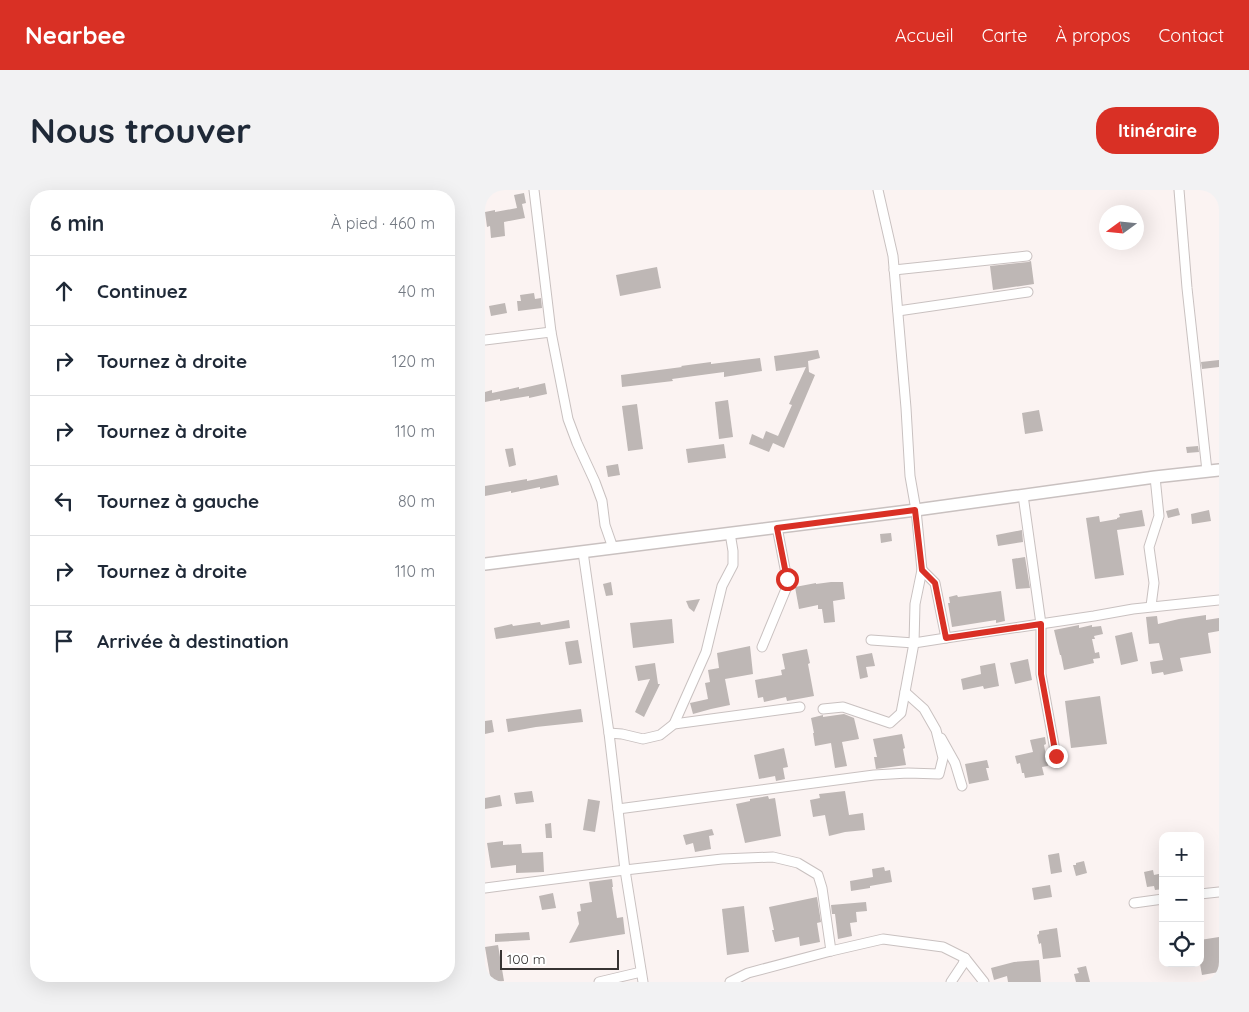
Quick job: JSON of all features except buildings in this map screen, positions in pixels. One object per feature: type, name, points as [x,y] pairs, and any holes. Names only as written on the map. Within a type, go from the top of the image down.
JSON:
[{"type":"street","points":[[535,190],[551,332],[568,419],[602,501],[605,525],[613,548]]},
{"type":"street","points":[[823,710],[843,707],[890,723],[901,713],[914,643],[915,604],[922,570],[910,476],[893,256],[878,190]]},
{"type":"street","points":[[1179,190],[1187,288],[1207,471]]},
{"type":"street","points":[[894,270],[1027,256]]},
{"type":"street","points":[[898,311],[1028,292]]},
{"type":"street","points":[[485,340],[551,332]]},
{"type":"street","points":[[485,564],[1219,470]]},
{"type":"street","points":[[1151,606],[1154,583],[1149,547],[1159,516],[1155,477]]},
{"type":"street","points":[[1023,495],[1041,624],[1041,674],[1056,756]]},
{"type":"street","points":[[762,647],[787,589],[787,579],[777,528]]},
{"type":"street","points":[[674,724],[706,652],[722,586],[733,565],[730,533]]},
{"type":"street","points":[[583,552],[609,733],[625,870],[643,982]]},
{"type":"street","points":[[922,570],[935,583],[946,638]]},
{"type":"street","points":[[871,640],[914,643],[1151,606],[1219,600]]},
{"type":"street","points":[[905,692],[924,709],[955,763],[962,786]]},
{"type":"street","points":[[609,733],[643,739],[660,734],[674,724],[800,707]]},
{"type":"street","points":[[618,808],[874,776],[909,773],[939,774],[943,758],[936,730]]},
{"type":"street","points":[[485,888],[625,870],[773,857],[798,863],[818,875],[822,888],[831,951]]},
{"type":"street","points":[[1204,894],[1219,892]]},
{"type":"street","points":[[1134,902],[1159,899]]},
{"type":"street","points":[[730,982],[748,973],[831,951],[883,940],[943,947],[965,958],[984,982]]},
{"type":"street","points":[[951,982],[965,958]]},
{"type":"street","points":[[599,982],[641,972]]},
{"type":"route","points":[[787,579],[777,528],[915,510],[922,570],[935,583],[946,638],[1041,624],[1041,674],[1056,756]]}]
